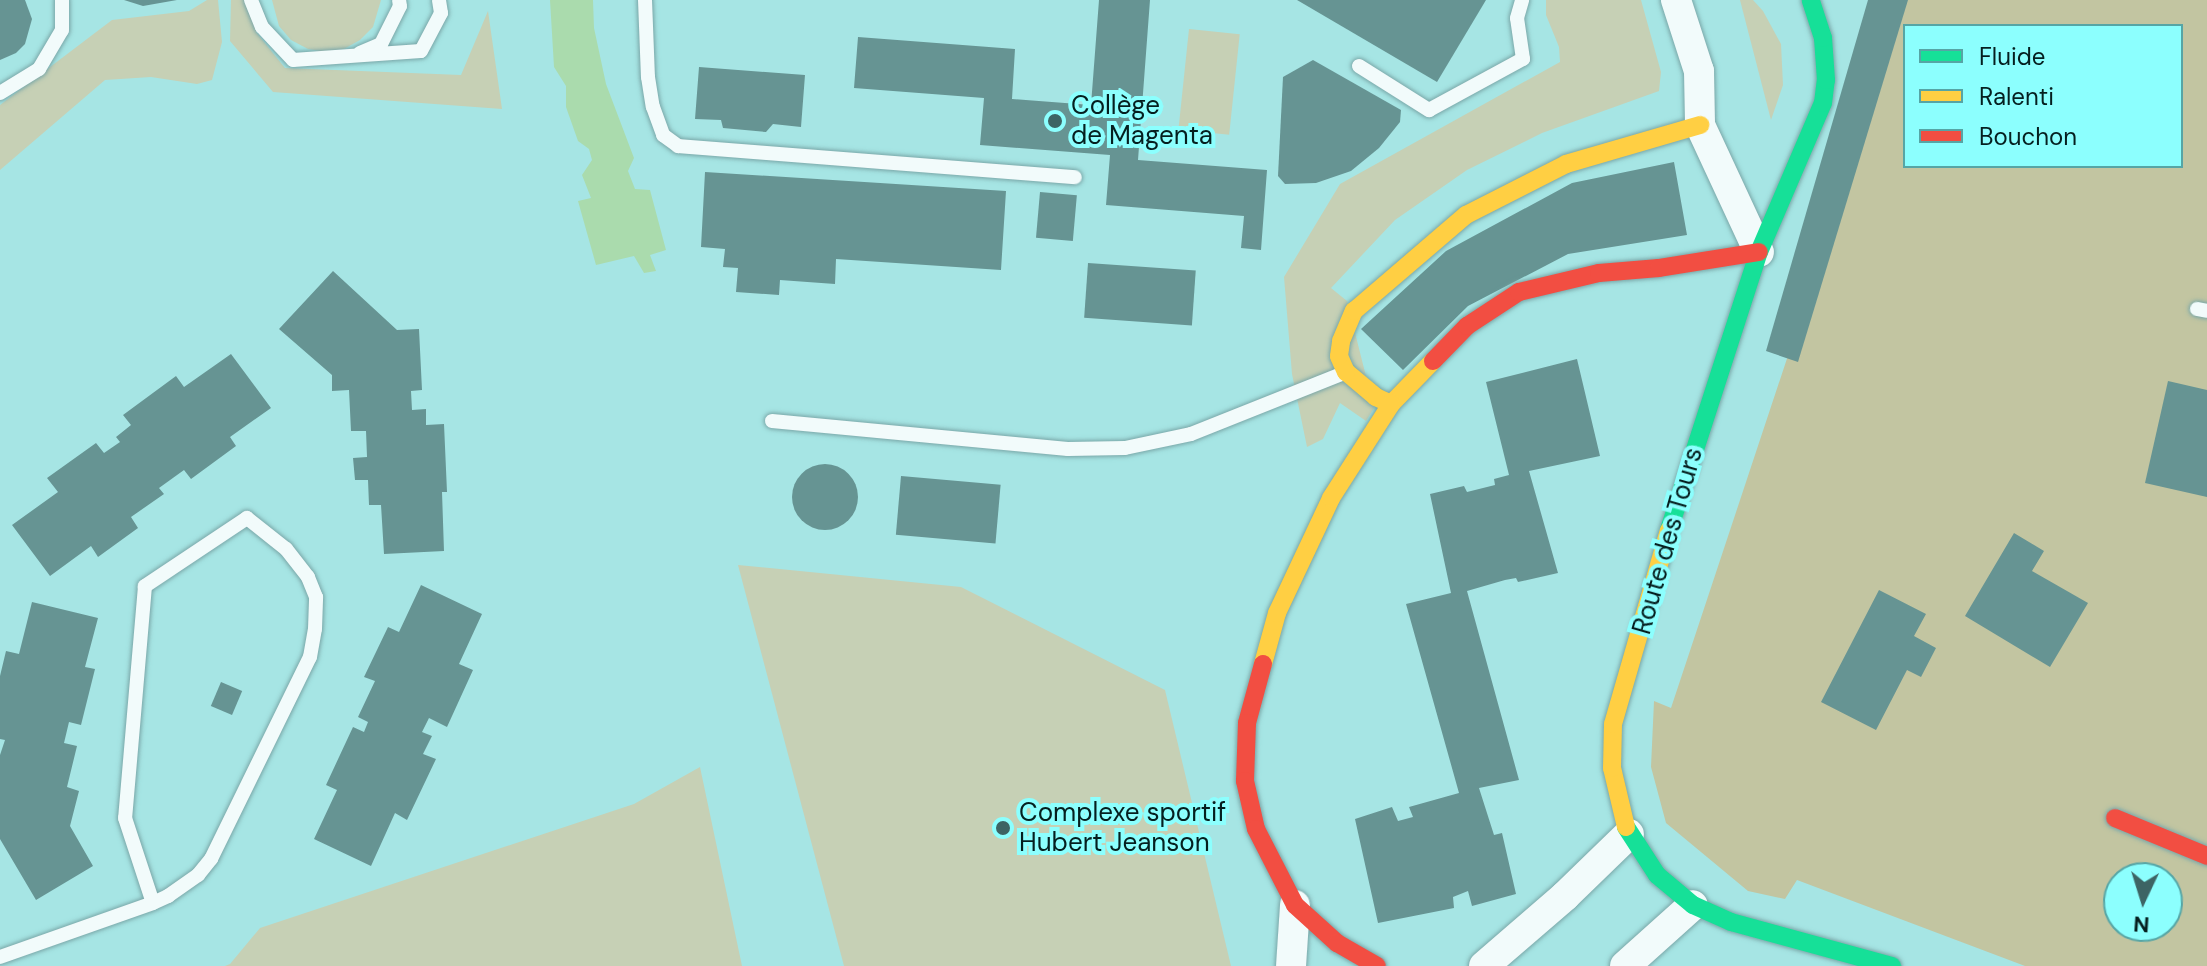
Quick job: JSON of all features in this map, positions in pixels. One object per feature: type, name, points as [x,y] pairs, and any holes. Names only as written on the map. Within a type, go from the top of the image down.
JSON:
[{"type":"street","points":[[1377,966],[1337,943],[1295,905],[1256,829],[1245,781],[1247,723],[1277,613],[1331,498],[1391,404],[1467,326],[1519,292],[1599,273],[1659,268],[1759,252],[1700,125],[1699,71],[1676,0]]},
{"type":"street","name":"Route des Tours","points":[[1811,0],[1823,38],[1826,80],[1823,103],[1759,252],[1674,514],[1613,724],[1612,768],[1620,812],[1629,834],[1657,875],[1693,905],[1731,922],[1892,966]]},
{"type":"street","points":[[1391,404],[1376,397],[1346,372],[1339,356],[1341,341],[1354,311],[1466,215],[1566,164],[1700,125]]},
{"type":"street","points":[[2115,818],[2207,856]]},
{"type":"street","points":[[1489,964],[1629,834]]},
{"type":"street","points":[[1291,966],[1295,905]]},
{"type":"street","points":[[1625,966],[1693,905]]},
{"type":"lane","points":[[0,93],[39,69],[62,30],[62,0]]},
{"type":"lane","points":[[251,0],[262,27],[293,60],[345,59],[421,51],[441,13],[439,0]]},
{"type":"lane","points":[[345,59],[381,44],[400,6],[399,0]]},
{"type":"lane","points":[[645,0],[648,77],[653,107],[663,135],[678,146],[1075,177]]},
{"type":"lane","points":[[1359,66],[1429,110],[1523,59],[1517,18],[1522,0]]},
{"type":"lane","points":[[772,421],[1068,449],[1125,448],[1157,444],[1202,430],[1346,372]]},
{"type":"lane","points":[[0,957],[153,903],[183,887],[211,859],[313,644],[316,597],[308,577],[286,549],[247,518],[145,586],[125,818],[153,903]]},
{"type":"shaded area","points":[[207,0],[218,0],[222,42],[212,80],[197,84],[151,77],[105,80],[0,170],[0,105],[112,20],[189,11]]},
{"type":"shaded area","points":[[231,0],[256,0],[256,32],[285,68],[461,75],[488,11],[502,109],[273,92],[230,41]]},
{"type":"shaded area","points":[[272,0],[381,0],[373,27],[360,40],[344,49],[326,52],[308,49],[291,40],[279,26]]},
{"type":"shaded area","points":[[550,0],[593,0],[594,28],[606,84],[634,158],[628,171],[635,189],[650,190],[666,250],[650,255],[656,271],[644,273],[634,256],[596,265],[578,201],[591,198],[582,175],[592,160],[589,149],[578,141],[566,107],[566,86],[554,67]]},
{"type":"shaded area","points":[[1546,0],[1641,0],[1661,72],[1659,91],[1542,133],[1467,170],[1395,220],[1331,288],[1347,301],[1374,408],[1366,421],[1340,403],[1323,439],[1307,447],[1292,374],[1284,277],[1340,184],[1560,62],[1559,47],[1546,15]]},
{"type":"shaded area","points":[[1740,0],[1753,0],[1763,11],[1781,44],[1783,85],[1771,120]]},
{"type":"shaded area","points":[[1906,0],[2207,0],[2207,966],[2025,966],[1797,880],[1785,899],[1748,891],[1666,823],[1651,767],[1654,701],[1671,708]]},
{"type":"shaded area","points":[[1189,29],[1240,34],[1229,135],[1178,129]]},
{"type":"shaded area","name":"Complexe sportif Hubert Jeanson","points":[[738,565],[961,587],[1165,690],[1231,966],[844,966]]},
{"type":"shaded area","points":[[700,767],[742,966],[225,966],[260,928],[634,804]]},
{"type":"building","points":[[0,0],[25,0],[32,19],[25,44],[16,53],[0,60]]},
{"type":"building","points":[[124,0],[177,0],[143,6]]},
{"type":"building","points":[[1099,0],[1150,0],[1138,160],[1267,170],[1261,250],[1241,248],[1244,216],[1106,205],[1110,155],[980,145],[984,98],[854,88],[858,37],[1015,49],[1012,99],[1091,105]]},
{"type":"building","points":[[1297,0],[1486,0],[1437,82]]},
{"type":"building","points":[[1868,0],[1908,0],[1798,362],[1766,351]]},
{"type":"building","points":[[1313,60],[1401,110],[1400,122],[1379,148],[1351,171],[1316,183],[1285,184],[1278,176],[1283,77]]},
{"type":"building","points":[[699,67],[805,75],[801,127],[773,124],[766,132],[723,128],[721,120],[695,119]]},
{"type":"building","points":[[1674,162],[1687,235],[1568,254],[1468,306],[1403,370],[1361,329],[1446,251],[1572,183]]},
{"type":"building","points":[[705,172],[1006,191],[1001,270],[836,259],[835,284],[780,280],[779,295],[736,292],[738,268],[723,267],[725,249],[701,247]]},
{"type":"building","points":[[1040,192],[1077,195],[1073,241],[1036,238]]},
{"type":"building","points":[[1088,263],[1196,271],[1192,325],[1084,318]]},
{"type":"building","points":[[333,271],[397,330],[419,329],[422,390],[411,391],[412,410],[426,409],[426,425],[444,424],[447,492],[442,492],[444,551],[384,554],[381,505],[369,505],[368,480],[355,480],[353,458],[367,457],[366,431],[351,431],[349,390],[332,391],[332,375],[279,329]]},
{"type":"building","points":[[231,354],[271,408],[230,437],[236,446],[191,479],[184,470],[159,488],[164,494],[131,517],[138,528],[98,557],[91,546],[50,576],[12,525],[58,492],[47,478],[96,443],[104,453],[120,442],[116,437],[131,425],[123,415],[176,376],[184,387]]},
{"type":"building","points":[[1577,359],[1600,456],[1529,471],[1558,573],[1518,582],[1516,578],[1505,580],[1467,591],[1519,780],[1479,788],[1494,835],[1502,833],[1516,894],[1472,906],[1468,891],[1453,897],[1454,908],[1378,923],[1355,819],[1392,807],[1398,821],[1413,817],[1409,807],[1459,793],[1406,604],[1451,593],[1430,494],[1464,486],[1467,492],[1495,485],[1494,479],[1509,475],[1486,382]]},
{"type":"building","points":[[2168,381],[2207,390],[2207,497],[2145,483]]},
{"type":"building","points":[[825,464],[848,474],[858,497],[848,520],[825,530],[802,520],[792,497],[802,474]]},
{"type":"building","points":[[901,476],[1001,485],[995,543],[896,535]]},
{"type":"building","points":[[2014,533],[2044,551],[2032,571],[2088,603],[2050,667],[1965,616]]},
{"type":"building","points":[[421,585],[482,614],[459,664],[473,670],[447,727],[429,718],[422,732],[432,736],[423,754],[436,759],[407,820],[395,813],[371,866],[314,839],[337,790],[326,785],[353,727],[364,732],[368,722],[358,717],[375,681],[364,677],[388,627],[399,632]]},
{"type":"building","points":[[1879,590],[1926,614],[1914,636],[1936,648],[1921,677],[1907,670],[1876,730],[1821,702]]},
{"type":"building","points":[[32,602],[98,618],[85,667],[95,669],[81,725],[69,722],[64,743],[77,746],[67,787],[79,791],[70,826],[93,866],[36,900],[0,839],[0,755],[5,740],[0,739],[0,676],[6,651],[19,654]]},
{"type":"building","points":[[221,682],[242,691],[232,715],[211,706]]},
{"type":"traffic: fast","points":[[1669,530],[1759,252],[1823,103],[1826,80],[1823,38],[1811,0]]},
{"type":"traffic: fast","points":[[1626,827],[1657,875],[1693,905],[1731,922],[1892,966]]},
{"type":"traffic: slow","points":[[1433,361],[1391,404],[1376,397],[1346,372],[1339,356],[1341,341],[1354,311],[1466,215],[1566,164],[1700,125]]},
{"type":"traffic: slow","points":[[1263,664],[1277,613],[1331,498],[1391,404]]},
{"type":"traffic: slow","points":[[1626,827],[1612,768],[1613,724],[1669,530]]},
{"type":"traffic: jam","points":[[1433,361],[1467,326],[1519,292],[1599,273],[1659,268],[1759,252]]},
{"type":"traffic: jam","points":[[1263,664],[1247,723],[1245,781],[1256,829],[1295,905],[1337,943],[1377,966]]},
{"type":"traffic: jam","points":[[2115,818],[2207,856]]},
{"type":"place","name":"Collège de Magenta","points":[[1055,121]]},
{"type":"place","name":"Complexe sportif Hubert Jeanson","points":[[1003,828]]}]
